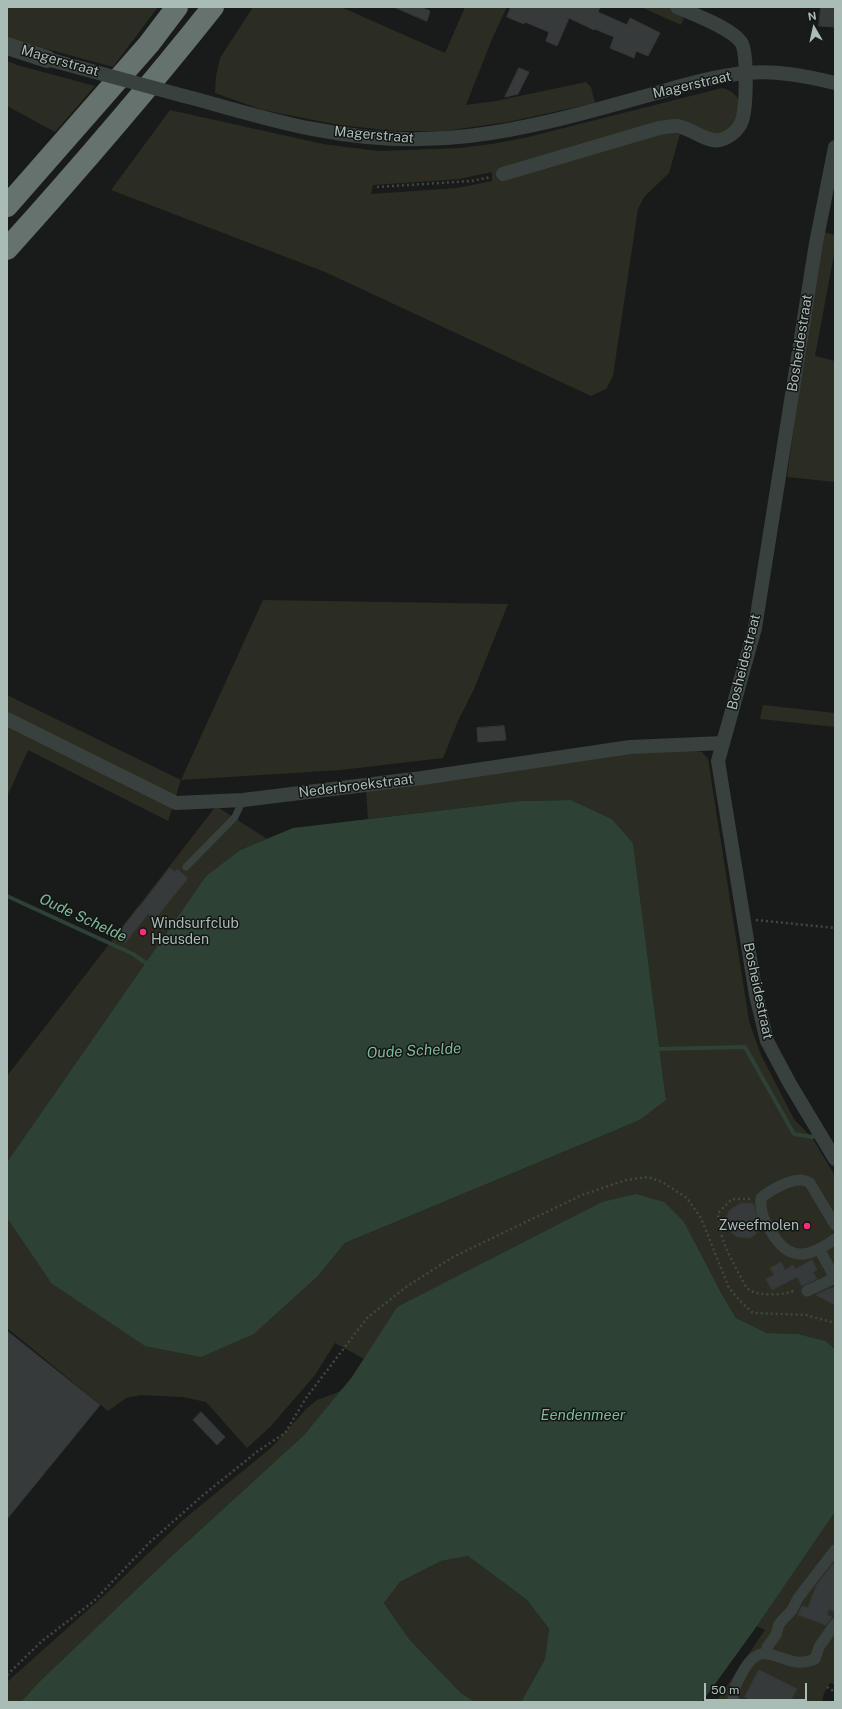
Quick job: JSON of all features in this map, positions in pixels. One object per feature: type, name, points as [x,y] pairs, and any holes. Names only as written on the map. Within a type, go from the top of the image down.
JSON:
[{"type":"highway","points":[[7,206],[149,44],[177,7]]},
{"type":"highway","points":[[7,249],[63,187],[163,71],[213,7]]},
{"type":"street","points":[[677,7],[731,33],[741,42],[745,59],[746,73]]},
{"type":"street","name":"Magerstraat","points":[[7,46],[47,59],[314,130],[393,139],[443,138],[527,127],[572,117],[674,88],[746,73],[778,73],[807,76],[835,83]]},
{"type":"street","name":"Magerstraat","points":[[503,174],[659,128],[677,126],[694,131],[705,137],[719,140],[729,136],[735,132],[743,118],[746,73]]},
{"type":"street","name":"Bosheidestraat","points":[[835,147],[816,242],[755,628],[718,760],[756,995],[767,1041],[835,1159]]},
{"type":"street","name":"Nederbroekstraat","points":[[7,719],[176,803],[242,800],[422,778],[630,747],[723,743]]},
{"type":"street","points":[[835,1225],[810,1183],[801,1180],[791,1182],[767,1193],[761,1198],[763,1214],[777,1243],[789,1252],[800,1255],[819,1249],[835,1238]]},
{"type":"street","points":[[802,1290],[835,1278],[819,1249]]},
{"type":"street","points":[[767,1652],[767,1647],[776,1635],[779,1624],[792,1610],[798,1598],[835,1550]]},
{"type":"street","points":[[733,1702],[732,1693],[745,1667],[756,1656],[767,1652],[800,1663],[808,1662],[815,1659],[819,1648],[835,1624]]},
{"type":"lane","points":[[186,867],[235,817],[242,800]]},
{"type":"path","points":[[377,187],[471,181],[503,174]]},
{"type":"path","points":[[744,919],[835,928]]},
{"type":"path","points":[[7,1674],[42,1641],[94,1600],[149,1543],[202,1496],[258,1451],[285,1433],[306,1398],[367,1318],[406,1287],[453,1257],[582,1195],[626,1180],[648,1177],[662,1182],[687,1198],[701,1218],[729,1288],[740,1302],[753,1313],[806,1315],[831,1322],[835,1325]]},
{"type":"path","points":[[761,1198],[732,1199],[718,1213],[719,1231],[725,1250],[747,1289],[759,1295],[790,1293],[802,1290]]},
{"type":"path","points":[[827,1687],[835,1692]]},
{"type":"shaded area","points":[[7,7],[158,7],[113,67],[7,38]]},
{"type":"shaded area","points":[[253,7],[341,7],[445,53],[465,7],[507,7],[492,39],[466,105],[496,101],[586,82],[591,87],[595,103],[508,122],[444,131],[395,131],[339,125],[263,110],[215,93],[216,76],[220,58]]},
{"type":"shaded area","points":[[641,7],[667,7],[685,15],[681,25]]},
{"type":"shaded area","points":[[7,61],[95,86],[55,132],[7,106]]},
{"type":"shaded area","points":[[722,88],[733,93],[740,103],[739,114],[735,123],[727,134],[672,133],[680,134],[669,173],[644,197],[638,209],[613,376],[606,389],[591,396],[325,272],[111,190],[170,110],[323,144],[378,151],[458,148],[492,144],[528,137]],"holes":[[[492,172],[492,181],[457,188],[371,194],[373,185],[459,179]]]},
{"type":"shaded area","points":[[824,232],[835,235],[835,249],[815,356],[835,361],[835,482],[787,477],[804,353]]},
{"type":"shaded area","points":[[263,600],[508,604],[474,689],[458,721],[443,758],[341,770],[181,780]]},
{"type":"shaded area","points":[[7,695],[181,780],[168,821],[28,750],[7,797]]},
{"type":"shaded area","points":[[763,705],[835,713],[835,727],[760,719]]},
{"type":"shaded area","points":[[685,749],[702,752],[708,759],[749,1021],[761,1055],[794,1119],[813,1139],[835,1176],[835,1349],[826,1341],[798,1334],[767,1333],[736,1318],[720,1291],[397,1307],[364,1359],[335,1343],[315,1375],[271,1426],[247,1448],[206,1402],[182,1397],[140,1395],[126,1398],[108,1411],[7,1328],[7,1218],[51,1283],[254,1334],[318,1276],[345,1243],[640,1120],[666,1100],[633,843],[612,819],[571,800],[520,801],[368,819],[366,791],[614,755]]},
{"type":"shaded area","points":[[216,806],[267,839],[240,850],[206,876],[7,1162],[7,1076]]},
{"type":"shaded area","points":[[341,1391],[304,1435],[163,1564],[38,1683],[21,1702],[7,1702],[7,1682],[109,1591],[183,1520],[272,1447],[307,1408],[317,1400]]},
{"type":"shaded area","points":[[835,1512],[835,1684],[830,1683],[824,1693],[822,1702],[716,1702],[765,1630],[757,1626]]},
{"type":"shaded area","points":[[468,1556],[527,1600],[549,1629],[545,1659],[521,1702],[475,1702],[461,1693],[409,1639],[384,1603],[400,1582],[441,1561]]},
{"type":"water","points":[[571,800],[612,819],[633,843],[666,1100],[640,1120],[345,1243],[318,1276],[254,1334],[201,1357],[145,1346],[51,1283],[7,1218],[7,1162],[206,876],[240,850],[293,828],[520,801]]},
{"type":"water","name":"Eendenmeer","points":[[636,1194],[664,1202],[684,1222],[720,1291],[736,1318],[767,1333],[798,1334],[826,1341],[835,1349],[835,1512],[757,1626],[702,1702],[521,1702],[545,1659],[549,1629],[527,1600],[468,1556],[441,1561],[400,1582],[384,1603],[409,1639],[461,1693],[475,1702],[21,1702],[38,1683],[163,1564],[304,1435],[352,1377],[397,1307],[602,1202]]},
{"type":"building","points":[[394,7],[421,7],[430,11],[427,21]]},
{"type":"building","points":[[511,7],[600,7],[598,12],[627,25],[630,18],[660,33],[648,56],[636,51],[634,58],[610,48],[614,37],[595,29],[594,30],[569,18],[557,46],[546,41],[549,32],[525,22],[524,24],[507,17]]},
{"type":"building","points":[[821,7],[833,7],[833,9],[835,9],[834,27],[819,26]]},
{"type":"building","points":[[519,68],[529,72],[518,94],[505,97]]},
{"type":"building","points":[[504,726],[506,740],[478,742],[477,728]]},
{"type":"building","points":[[170,868],[175,872],[177,869],[188,878],[155,919],[140,907]]},
{"type":"building","points":[[139,907],[148,914],[125,943],[116,936]]},
{"type":"building","points":[[741,1203],[751,1203],[754,1205],[760,1227],[755,1235],[749,1238],[737,1237],[730,1231],[727,1225],[726,1218],[729,1211]]},
{"type":"building","points":[[812,1260],[817,1270],[813,1272],[817,1279],[802,1286],[797,1277],[772,1290],[766,1279],[774,1275],[770,1268],[781,1262],[785,1270],[793,1265],[795,1269]]},
{"type":"building","points":[[835,1288],[835,1305],[816,1295],[828,1289]]},
{"type":"building","points":[[7,1331],[100,1405],[7,1519]]},
{"type":"building","points":[[201,1412],[225,1437],[217,1445],[193,1420]]},
{"type":"building","points":[[835,1561],[835,1612],[829,1609],[827,1615],[832,1617],[826,1625],[798,1615],[802,1606],[808,1608],[816,1586]]},
{"type":"building","points":[[759,1670],[797,1689],[790,1702],[754,1702],[745,1697]]},
{"type":"waterway","name":"Oude Schelde","points":[[7,896],[133,954],[150,966]]},
{"type":"waterway","name":"Oude Schelde","points":[[654,1049],[745,1047],[794,1134],[813,1137]]},
{"type":"place","name":"Windsurfclub Heusden","points":[[143,932]]},
{"type":"place","name":"Zweefmolen","points":[[807,1226]]}]
